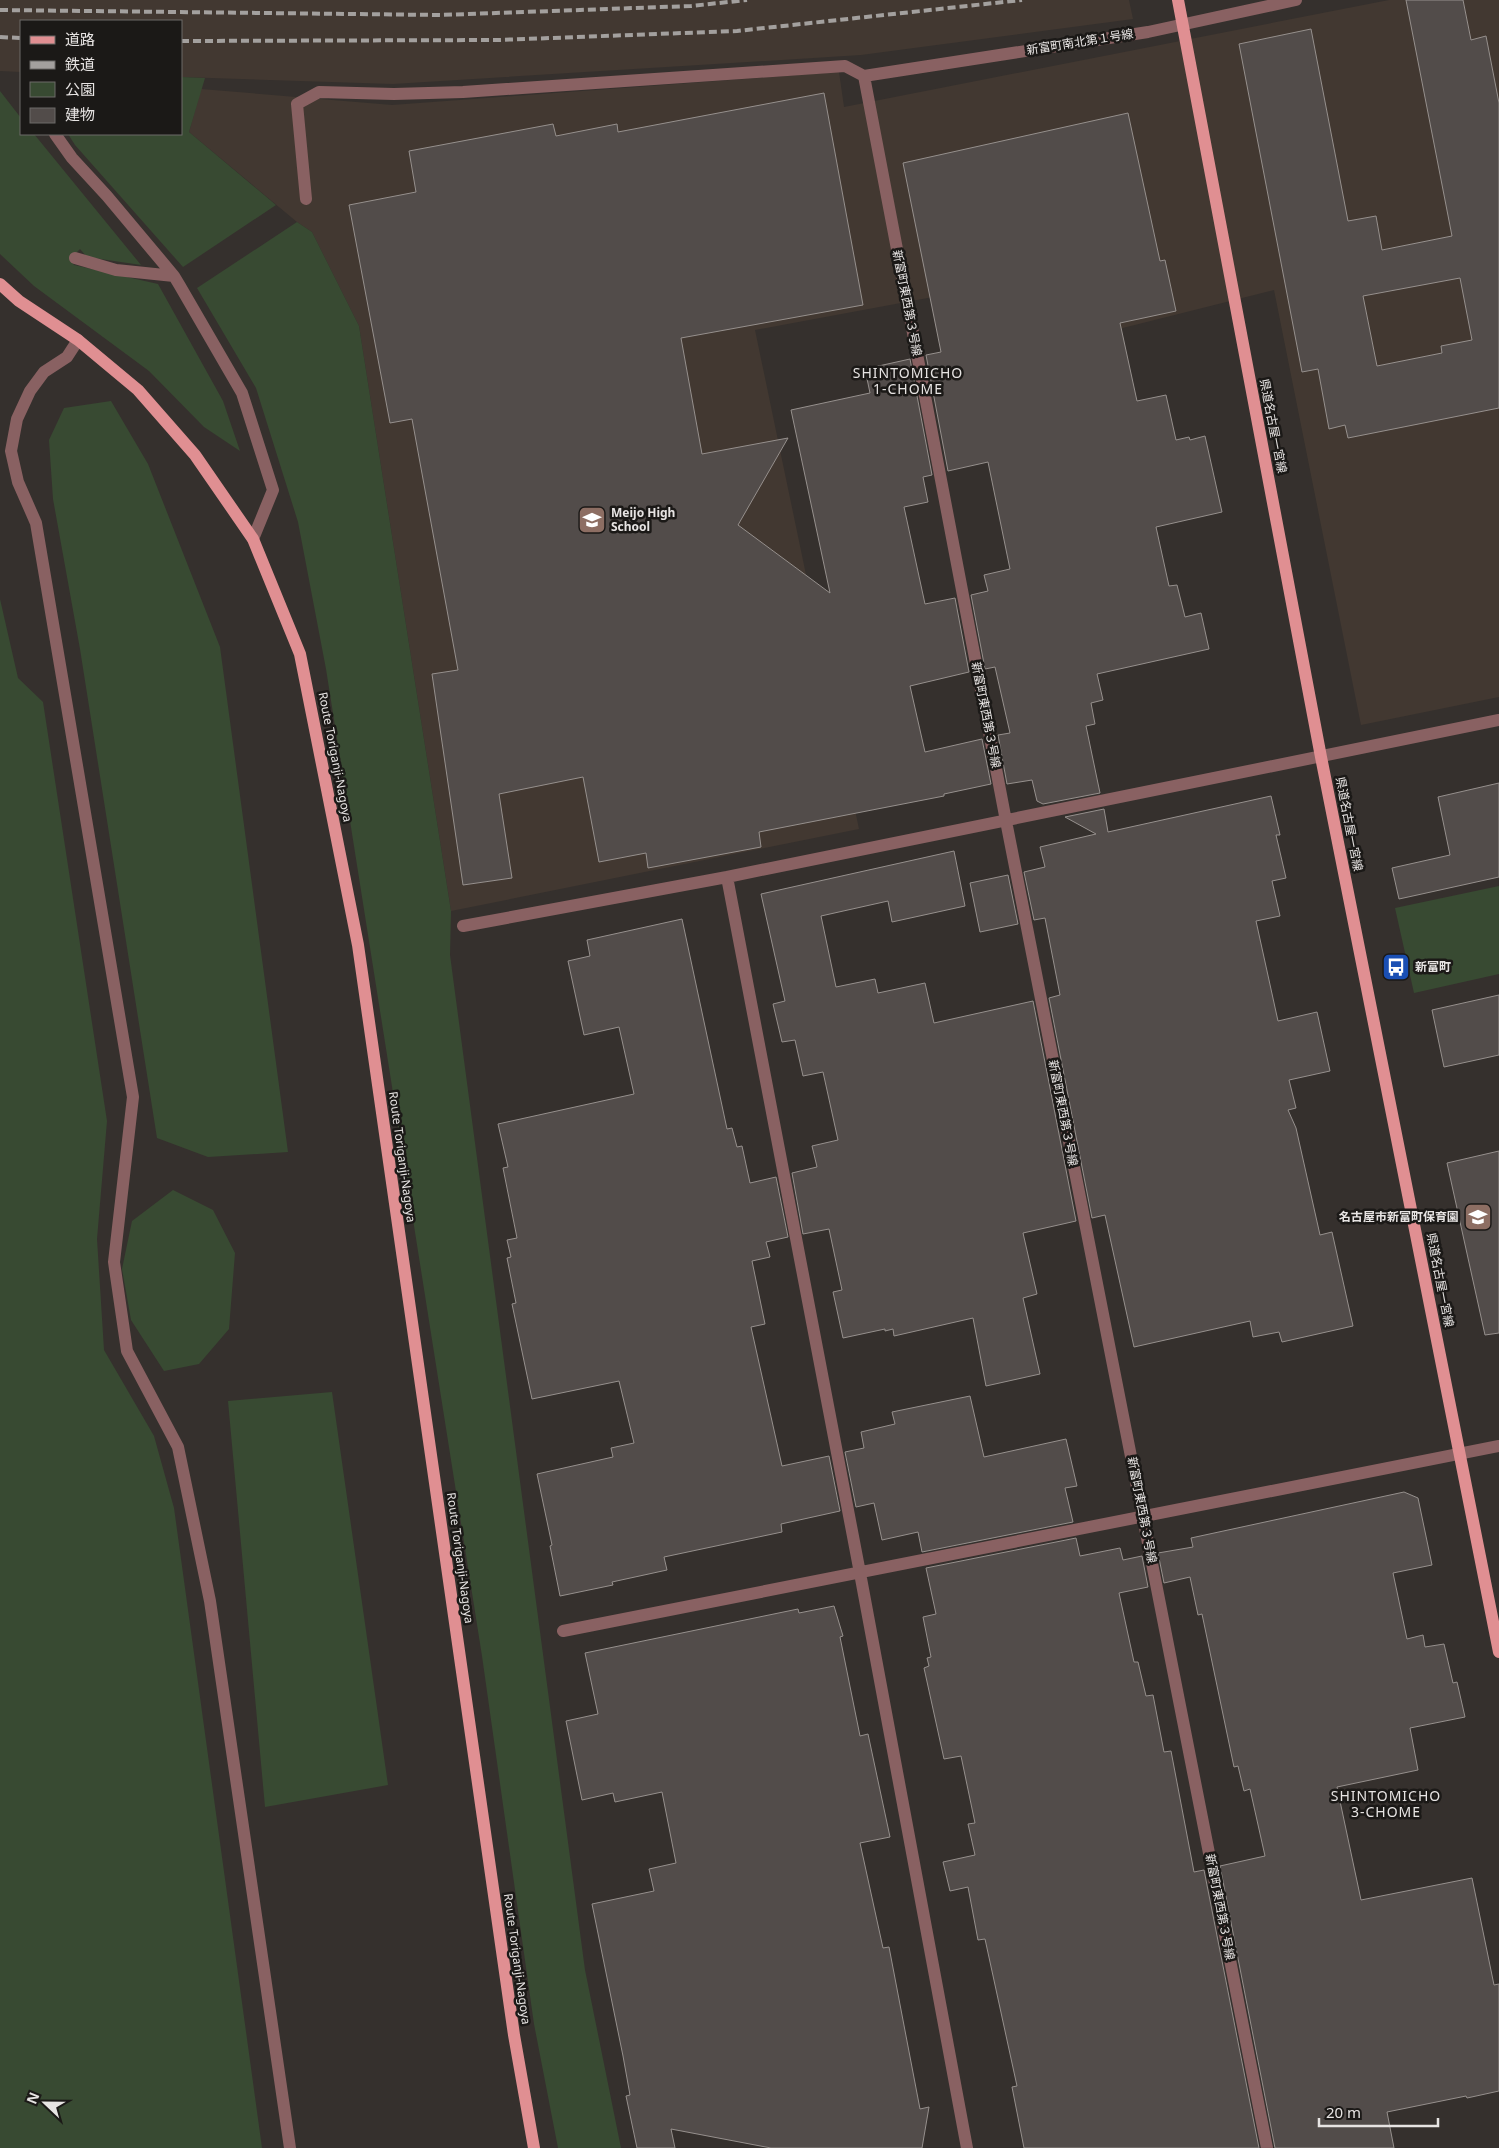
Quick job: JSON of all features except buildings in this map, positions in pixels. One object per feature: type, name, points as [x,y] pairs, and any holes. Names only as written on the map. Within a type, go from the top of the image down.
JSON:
[{"type":"main road","name":"県道名古屋一宮線","points":[[1178,0],[1321,756],[1499,1652]]},
{"type":"main road","name":"Route Toriganji-Nagoya","points":[[0,284],[19,301],[78,340],[138,390],[195,455],[254,540],[300,654],[358,945],[514,2035],[534,2148]]},
{"type":"street","name":"新富町南北第１号線","points":[[864,76],[1183,25],[1296,0]]},
{"type":"street","points":[[306,199],[298,104],[319,92],[394,94],[463,92],[845,66],[864,76]]},
{"type":"street","name":"新富町東西第３号線","points":[[864,76],[1006,820],[1267,2148]]},
{"type":"street","points":[[56,135],[72,158],[113,203],[174,276],[242,393],[273,490],[254,540]]},
{"type":"street","points":[[75,258],[116,270],[174,276]]},
{"type":"street","points":[[78,340],[67,357],[44,372],[30,390],[17,420],[11,451],[18,482],[36,523],[133,1097],[114,1262],[127,1352],[178,1447],[210,1601],[290,2148]]},
{"type":"street","points":[[463,926],[727,877],[1499,720]]},
{"type":"street","points":[[727,877],[968,2148]]},
{"type":"street","points":[[563,1631],[1499,1446]]},
{"type":"shaded area","points":[[0,0],[1129,0],[1133,19],[861,55],[393,84],[182,77],[182,20],[20,20],[20,72],[0,71]]},
{"type":"shaded area","name":"Meijo High School","points":[[1389,0],[1499,0],[1499,697],[1361,725],[1274,290],[1063,343],[1047,276],[755,330],[859,829],[451,911],[359,326],[312,232],[297,222],[189,132],[201,89],[392,105],[839,72],[844,107]]},
{"type":"green space","points":[[182,77],[205,78],[189,132],[276,205],[183,267],[75,145],[69,135],[182,135]]},
{"type":"green space","points":[[0,91],[20,117],[20,135],[35,135],[141,265],[87,257],[80,249],[70,259],[74,265],[158,284],[223,401],[240,451],[204,427],[149,371],[34,286],[0,254]]},
{"type":"green space","points":[[297,222],[312,232],[359,326],[451,911],[450,955],[585,1970],[621,2148],[558,2148],[534,2024],[482,1656],[326,669],[298,522],[256,388],[197,288]]},
{"type":"green space","points":[[111,401],[148,464],[220,647],[288,1152],[208,1157],[157,1138],[80,649],[53,499],[49,440],[64,408]]},
{"type":"green space","points":[[0,599],[18,678],[43,702],[107,1121],[97,1239],[104,1350],[154,1436],[174,1508],[262,2148],[0,2148]]},
{"type":"green space","points":[[1499,886],[1499,974],[1414,993],[1395,908]]},
{"type":"green space","points":[[173,1190],[213,1210],[235,1253],[229,1329],[199,1364],[164,1371],[131,1320],[122,1269],[132,1221]]},
{"type":"green space","points":[[332,1392],[388,1785],[265,1807],[228,1401]]},
{"type":"railway","points":[[0,10],[440,15],[691,6],[747,0]]},
{"type":"railway","points":[[182,41],[498,40],[737,31],[1022,0]]},
{"type":"railway","points":[[0,37],[20,38]]},
{"type":"place","name":"Meijo High School","points":[[592,520]]},
{"type":"place","name":"新富町","points":[[1396,967]]},
{"type":"place","name":"名古屋市新富町保育園","points":[[1478,1217]]},
{"type":"district","name":"SHINTOMICHO 1-CHOME","points":[[908,382]]},
{"type":"district","name":"SHINTOMICHO 3-CHOME","points":[[1386,1804]]}]
